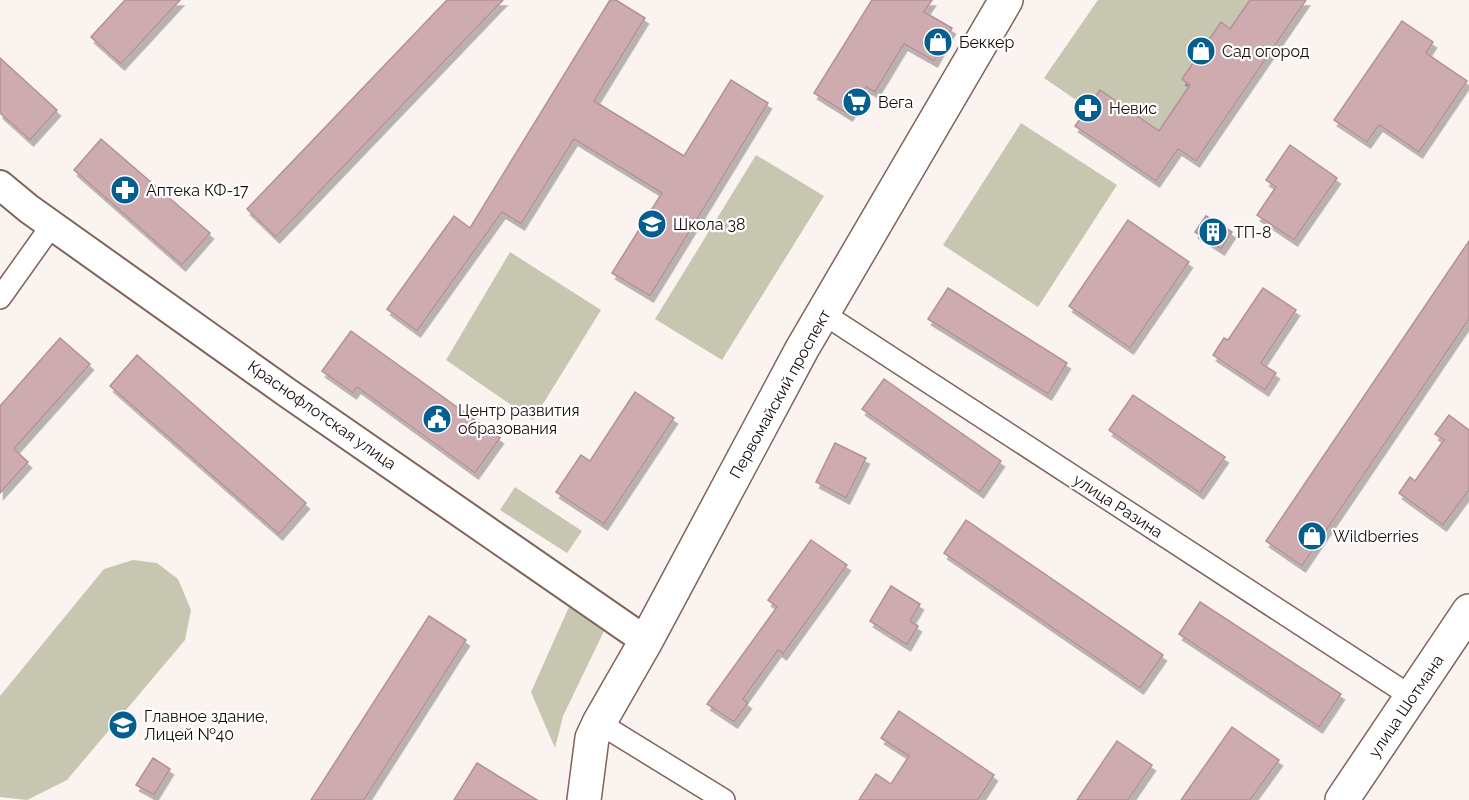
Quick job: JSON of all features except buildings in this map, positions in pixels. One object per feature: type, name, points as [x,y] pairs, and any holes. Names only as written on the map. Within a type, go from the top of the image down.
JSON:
[{"type":"main road","name":"Первомайский проспект","points":[[584,800],[592,738],[599,723],[824,314],[1006,0]]},
{"type":"main road","name":"улица Шотмана","points":[[1342,800],[1469,611]]},
{"type":"street","name":"Краснофлотская улица","points":[[0,185],[52,225],[289,394],[646,641]]},
{"type":"street","points":[[0,298],[52,225]]},
{"type":"street","name":"улица Разина","points":[[824,314],[1412,698]]},
{"type":"street","points":[[599,723],[724,800]]},
{"type":"green space","points":[[1098,0],[1250,0],[1230,29],[1220,23],[1182,79],[1190,85],[1159,131],[1100,90],[1088,108],[1044,78]]},
{"type":"green space","points":[[1021,123],[1117,185],[1038,307],[943,245]]},
{"type":"green space","points":[[756,155],[824,196],[722,360],[655,319]]},
{"type":"green space","points":[[510,252],[601,310],[533,420],[446,360]]},
{"type":"green space","points":[[515,487],[582,531],[567,553],[500,510]]},
{"type":"green space","points":[[133,560],[157,563],[178,579],[191,610],[185,640],[67,780],[27,800],[0,797],[0,696],[104,569]]},
{"type":"green space","points":[[569,607],[604,631],[563,716],[555,748],[531,692]]},
{"type":"place","name":"Беккер","points":[[938,42]]},
{"type":"place","name":"Сад огород","points":[[1201,51]]},
{"type":"place","name":"Вега","points":[[857,102]]},
{"type":"place","name":"Невис","points":[[1088,108]]},
{"type":"place","name":"Аптека КФ-17","points":[[125,190]]},
{"type":"place","name":"Школа 38","points":[[652,224]]},
{"type":"place","name":"ТП-8","points":[[1213,232]]},
{"type":"place","name":"Центр развития образования","points":[[437,419]]},
{"type":"place","name":"Wildberries","points":[[1312,536]]},
{"type":"place","name":"Главное здание, Лицей №40","points":[[123,725]]}]
